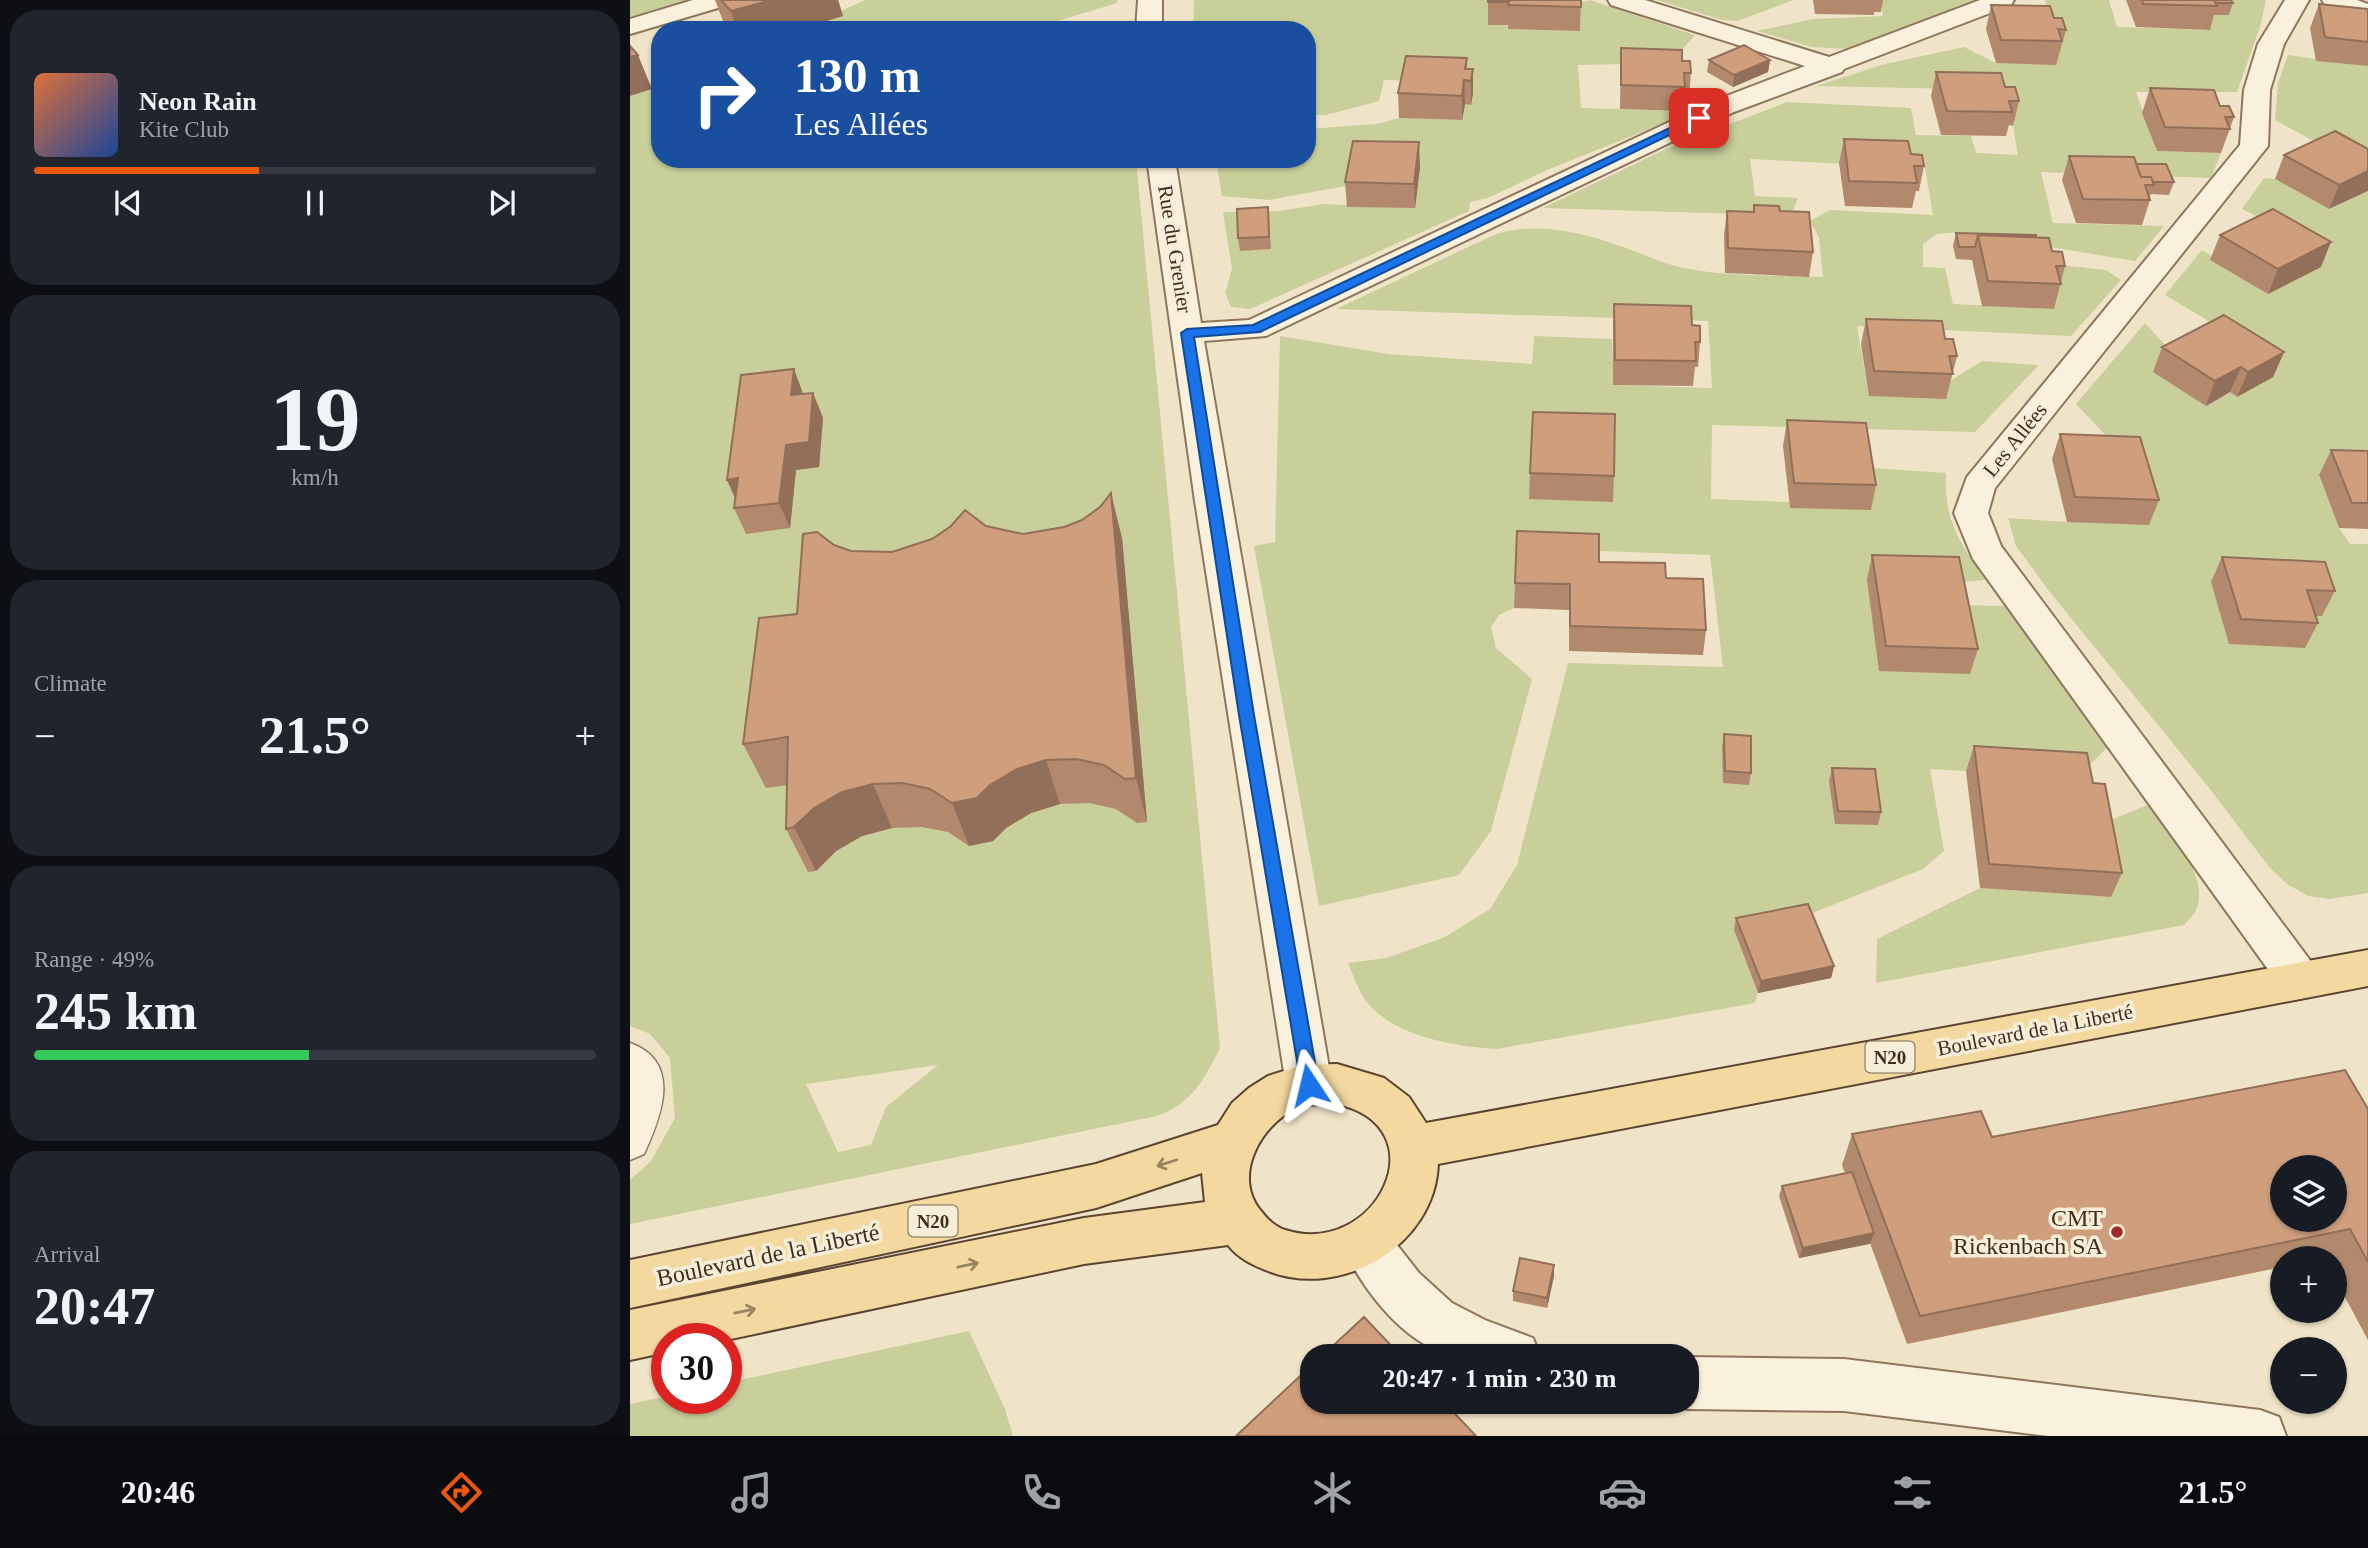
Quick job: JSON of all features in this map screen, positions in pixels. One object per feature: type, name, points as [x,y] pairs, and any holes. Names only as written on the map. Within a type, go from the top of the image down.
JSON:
[{"type":"main road","name":"Boulevard de la Liberté","points":[[1413,1147],[2368,968]]},
{"type":"main road","points":[[1337,1084],[1363,1090],[1385,1104],[1403,1124],[1413,1147],[1414,1174],[1406,1201],[1390,1225],[1366,1244],[1342,1254],[1315,1258],[1288,1255],[1269,1248],[1251,1236],[1238,1222],[1227,1196],[1225,1170],[1232,1142],[1245,1121],[1263,1104],[1284,1091],[1309,1085],[1337,1084]]},
{"type":"main road","name":"Boulevard de la Liberté","points":[[630,1284],[1096,1186],[1232,1142]]},
{"type":"main road","name":"N20","points":[[630,1335],[1084,1241],[1238,1222]]},
{"type":"street","points":[[630,27],[719,0]]},
{"type":"street","points":[[1149,21],[1150,0]]},
{"type":"street","points":[[1620,0],[1833,67]]},
{"type":"street","points":[[1187,333],[1255,329],[1725,106],[1833,67],[2002,0]]},
{"type":"street","name":"Les Allées","points":[[2297,0],[2271,44],[2257,90],[2254,146],[1979,485],[1971,513],[1985,550],[2300,980]]},
{"type":"street","points":[[2334,0],[2368,12]]},
{"type":"street","name":"Rue du Grenier","points":[[1162,168],[1253,756],[1309,1085]]},
{"type":"street","points":[[1366,1244],[1388,1276],[1427,1316],[1482,1344]]},
{"type":"street","points":[[1699,1383],[1844,1385],[2260,1436]]},
{"type":"lane","points":[[630,1059],[638,1063],[643,1076],[644,1100],[641,1119],[630,1142]]},
{"type":"green space","points":[[630,0],[688,0],[630,17]]},
{"type":"green space","points":[[865,0],[1117,0],[1117,3],[1058,21],[826,21],[842,16],[839,12]]},
{"type":"green space","points":[[1194,0],[1492,0],[1509,29],[1580,31],[1581,2],[1590,0],[1695,35],[1680,52],[1626,64],[1578,65],[1581,108],[1682,111],[1674,119],[1547,170],[1490,197],[1470,202],[1469,211],[1250,309],[1231,307],[1225,293],[1232,269],[1223,212],[1279,211],[1324,204],[1414,208],[1351,185],[1269,200],[1222,196],[1217,168],[1316,168],[1316,128],[1377,124],[1399,118],[1462,120],[1467,82],[1384,80],[1379,101],[1326,115],[1316,115],[1316,21],[1193,21]]},
{"type":"green space","points":[[1657,0],[1793,0],[1738,21],[1722,20]]},
{"type":"green space","points":[[1881,0],[1974,0],[1848,49],[1812,47],[1757,31],[1813,19],[1883,16]]},
{"type":"green space","points":[[2045,0],[2109,0],[2117,27],[2209,30],[2203,15],[2222,0],[2266,0],[2260,27],[2237,92],[2136,92],[2157,151],[2221,153],[2211,178],[2041,172],[2053,223],[2164,226],[2135,261],[1959,232],[1937,234],[1923,244],[1923,267],[1945,268],[1953,304],[2054,309],[2042,263],[2106,270],[2121,280],[2071,336],[1857,326],[1869,396],[1950,381],[1982,361],[2039,365],[1975,432],[1712,425],[1711,499],[1789,502],[1790,508],[1873,468],[1946,473],[1948,505],[1955,530],[1985,580],[1952,583],[1957,605],[2004,606],[2111,744],[2077,777],[1930,769],[1944,851],[1923,869],[1805,916],[1734,930],[1758,993],[1755,1003],[1497,1049],[1443,1042],[1390,1022],[1364,998],[1348,963],[1386,958],[1443,938],[1490,909],[1517,865],[1568,663],[1723,667],[1710,555],[1519,548],[1514,608],[1499,615],[1491,627],[1496,648],[1532,679],[1491,831],[1459,875],[1319,906],[1254,546],[1275,542],[1280,336],[1388,354],[1532,364],[1534,336],[1612,339],[1614,385],[1712,388],[1708,321],[1336,309],[1496,234],[1526,229],[1557,230],[1588,236],[1675,266],[1700,271],[1823,277],[1819,238],[1810,221],[1830,210],[1933,215],[1925,168],[1750,159],[1755,196],[1798,198],[1793,210],[1773,215],[1543,208],[1668,148],[1787,102],[1911,108],[1916,135],[1971,136],[1976,153],[2018,155],[2013,126],[2001,90],[1816,86],[1885,64],[1964,47],[1996,63],[2056,42]]},
{"type":"green space","points":[[2288,55],[2368,66],[2368,171],[2275,120],[2278,83]]},
{"type":"green space","points":[[651,89],[651,168],[1137,168],[1220,1048],[1196,1089],[1169,1111],[1157,1116],[630,1224],[630,1180],[651,1161],[675,1118],[670,1058],[650,1034],[630,1026],[630,96]],"holes":[[[938,1065],[886,1107],[871,1145],[838,1152],[806,1084]]]},
{"type":"green space","points":[[2264,178],[2275,179],[2329,209],[2368,191],[2368,477],[2319,476],[2339,528],[2350,544],[2368,544],[2368,893],[2329,899],[2308,896],[2287,884],[2269,867],[2210,789],[2049,591],[2016,546],[2008,518],[2067,522],[2131,462],[2076,404],[2145,323],[2178,359],[2205,406],[2230,392],[2237,397],[2217,326],[2165,295],[2202,250],[2215,258],[2264,220],[2242,209]]},
{"type":"green space","points":[[2150,804],[2186,855],[2198,885],[2199,899],[2195,912],[2184,925],[1876,983],[1877,939],[1980,888],[2111,897],[2098,825]]},
{"type":"green space","points":[[969,1331],[1005,1409],[1013,1436],[630,1436],[630,1404],[651,1399],[651,1414],[742,1414],[742,1380]]},
{"type":"building","points":[[721,0],[771,0],[731,11]]},
{"type":"building","points":[[1488,0],[1581,0],[1581,7],[1508,5],[1509,2]]},
{"type":"building","points":[[2142,0],[2214,0],[2217,6],[2143,4]]},
{"type":"building","points":[[2214,0],[2231,0],[2233,3],[2216,3]]},
{"type":"building","points":[[2319,4],[2368,9],[2368,42],[2325,37]]},
{"type":"building","points":[[1991,5],[2050,6],[2054,18],[2062,18],[2066,30],[2058,29],[2062,41],[2001,40]]},
{"type":"building","points":[[1744,45],[1770,60],[1734,75],[1709,60]]},
{"type":"building","points":[[630,46],[638,55],[630,57]]},
{"type":"building","points":[[1621,48],[1682,50],[1682,61],[1690,61],[1691,73],[1684,73],[1685,87],[1621,85]]},
{"type":"building","points":[[1406,56],[1467,58],[1465,69],[1473,69],[1471,81],[1464,80],[1462,96],[1398,93]]},
{"type":"building","points":[[1936,72],[2001,73],[2005,87],[2015,87],[2019,101],[2009,101],[2012,112],[1947,111]]},
{"type":"building","points":[[2150,88],[2214,90],[2220,106],[2229,106],[2234,117],[2225,117],[2230,129],[2165,127]]},
{"type":"building","points":[[2335,131],[2368,149],[2368,171],[2339,185],[2284,155]]},
{"type":"building","points":[[1844,139],[1908,141],[1911,154],[1922,155],[1924,166],[1914,166],[1917,183],[1849,181]]},
{"type":"building","points":[[1353,141],[1419,142],[1414,184],[1345,182]]},
{"type":"building","points":[[2069,156],[2134,157],[2141,177],[2151,177],[2154,185],[2145,185],[2150,200],[2083,199]]},
{"type":"building","points":[[2136,164],[2166,164],[2174,182],[2153,182],[2151,177],[2141,177]]},
{"type":"building","points":[[1754,205],[1779,206],[1780,211],[1809,212],[1813,252],[1728,248],[1727,211],[1754,212]]},
{"type":"building","points":[[1268,207],[1269,237],[1238,238],[1237,209]]},
{"type":"building","points":[[2273,209],[2331,242],[2278,269],[2220,235]]},
{"type":"building","points":[[1956,233],[2036,237],[1978,235],[1975,247],[1959,247]]},
{"type":"building","points":[[1978,235],[2049,238],[2052,251],[2062,252],[2065,266],[2056,266],[2061,284],[1988,281]]},
{"type":"building","points":[[1614,304],[1691,306],[1692,325],[1700,326],[1700,342],[1695,342],[1696,361],[1615,360]]},
{"type":"building","points":[[2224,315],[2284,352],[2248,372],[2241,367],[2215,381],[2162,347]]},
{"type":"building","points":[[1866,319],[1942,321],[1945,339],[1953,339],[1957,356],[1949,356],[1953,374],[1874,371]]},
{"type":"building","points":[[794,369],[791,395],[813,393],[809,442],[786,445],[779,503],[734,508],[738,478],[727,480],[741,375]]},
{"type":"building","points":[[1533,412],[1615,414],[1614,476],[1530,473]]},
{"type":"building","points":[[1787,420],[1866,423],[1876,485],[1794,483]]},
{"type":"building","points":[[2060,434],[2140,437],[2159,500],[2075,497]]},
{"type":"building","points":[[2331,450],[2368,451],[2368,503],[2352,503]]},
{"type":"building","points":[[1111,493],[1136,778],[1125,779],[1104,765],[1076,759],[1046,760],[1017,769],[990,785],[977,798],[952,803],[930,789],[903,783],[873,784],[842,792],[814,808],[794,827],[786,829],[788,737],[743,744],[759,618],[797,614],[803,534],[817,532],[834,545],[851,551],[892,552],[932,539],[951,526],[965,510],[986,526],[1023,534],[1064,527],[1082,520],[1100,507]]},
{"type":"building","points":[[1517,531],[1599,534],[1599,562],[1665,563],[1666,578],[1703,579],[1706,630],[1570,626],[1570,584],[1515,583]]},
{"type":"building","points":[[1872,555],[1959,557],[1978,649],[1886,646]]},
{"type":"building","points":[[2222,557],[2325,562],[2335,591],[2307,590],[2318,623],[2241,619]]},
{"type":"building","points":[[1724,734],[1751,736],[1751,773],[1725,771]]},
{"type":"building","points":[[1974,746],[2087,753],[2093,783],[2105,784],[2122,873],[1989,864]]},
{"type":"building","points":[[1832,768],[1875,769],[1881,812],[1838,811]]},
{"type":"building","points":[[1808,904],[1834,966],[1761,981],[1736,918]]},
{"type":"building","name":"CMT Rickenbach SA","points":[[2345,1070],[2368,1109],[2368,1262],[2350,1229],[2347,1230],[2347,1155],[2270,1155],[2270,1232],[2335,1232],[1920,1316],[1852,1134],[1981,1111],[1992,1137]]},
{"type":"building","points":[[1852,1172],[1874,1233],[1803,1248],[1782,1186]]},
{"type":"building","points":[[1520,1258],[1554,1265],[1547,1298],[1513,1291]]},
{"type":"building","points":[[1364,1317],[1390,1344],[1335,1344]]},
{"type":"building","points":[[1300,1376],[1300,1414],[1455,1414],[1476,1436],[1236,1436]]},
{"type":"place","name":"CMT Rickenbach SA","points":[[2117,1232]]},
{"type":"route","points":[[1309,1085],[1212,501],[1187,333],[1255,329],[1699,118]]}]
